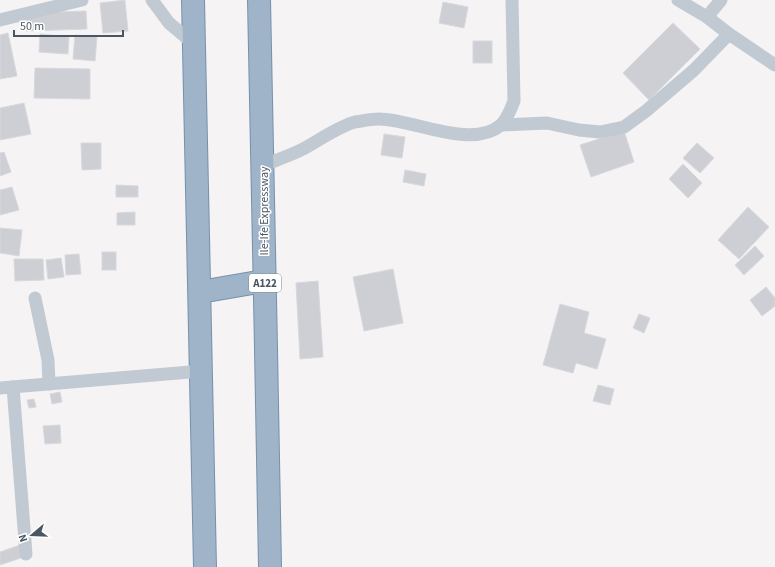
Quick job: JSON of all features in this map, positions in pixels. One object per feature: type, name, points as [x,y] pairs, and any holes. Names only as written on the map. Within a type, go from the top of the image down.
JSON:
[{"type":"highway","points":[[193,0],[205,567]]},
{"type":"highway","name":"Ile-Ife Expressway","points":[[259,0],[264,165],[264,281],[270,567]]},
{"type":"highway","points":[[200,292],[264,281]]},
{"type":"street","points":[[0,20],[49,4],[82,0]]},
{"type":"street","points":[[152,0],[169,23],[194,44]]},
{"type":"street","points":[[501,125],[514,102],[512,0]]},
{"type":"street","points":[[678,0],[708,17],[729,34],[775,65]]},
{"type":"street","points":[[708,17],[721,0]]},
{"type":"street","points":[[264,165],[302,150],[353,123],[379,119],[417,125],[443,132],[471,135],[488,132],[501,125],[547,123],[578,130],[600,132],[624,127],[646,111],[694,70],[729,34]]},
{"type":"street","points":[[35,298],[48,360],[48,384]]},
{"type":"street","points":[[26,554],[6,387],[202,371]]},
{"type":"building","points":[[125,0],[128,31],[103,33],[100,3]]},
{"type":"building","points":[[443,2],[468,7],[464,28],[439,23]]},
{"type":"building","points":[[86,11],[87,29],[26,31],[25,13]]},
{"type":"building","points":[[673,23],[700,49],[649,100],[623,73]]},
{"type":"building","points":[[8,33],[17,76],[0,79],[0,35]]},
{"type":"building","points":[[40,34],[69,37],[68,54],[39,52]]},
{"type":"building","points":[[75,35],[97,37],[95,61],[73,59]]},
{"type":"building","points":[[473,41],[492,41],[492,63],[473,63]]},
{"type":"building","points":[[35,68],[90,69],[90,99],[34,98]]},
{"type":"building","points":[[24,103],[31,134],[0,140],[0,108]]},
{"type":"building","points":[[624,131],[634,162],[591,177],[580,145]]},
{"type":"building","points":[[384,134],[405,137],[402,158],[381,155]]},
{"type":"building","points":[[81,143],[101,143],[101,169],[82,170]]},
{"type":"building","points":[[697,143],[714,158],[700,173],[683,158]]},
{"type":"building","points":[[4,152],[11,172],[0,176],[0,153]]},
{"type":"building","points":[[683,164],[702,183],[688,198],[669,179]]},
{"type":"building","points":[[405,170],[426,174],[424,186],[403,182]]},
{"type":"building","points":[[116,185],[138,186],[138,197],[116,197]]},
{"type":"building","points":[[12,187],[19,210],[0,215],[0,190]]},
{"type":"building","points":[[748,207],[769,227],[739,259],[718,240]]},
{"type":"building","points":[[135,212],[135,225],[117,225],[117,213]]},
{"type":"building","points":[[0,228],[22,230],[19,256],[0,253]]},
{"type":"building","points":[[755,246],[764,256],[744,275],[735,265]]},
{"type":"building","points":[[102,252],[116,252],[116,270],[102,270]]},
{"type":"building","points":[[79,254],[81,274],[66,275],[65,255]]},
{"type":"building","points":[[61,258],[64,277],[48,279],[46,260]]},
{"type":"building","points":[[14,259],[43,259],[44,280],[15,281]]},
{"type":"building","points":[[393,269],[403,323],[364,331],[353,277]]},
{"type":"building","points":[[318,281],[323,357],[300,359],[296,283]]},
{"type":"building","points":[[766,287],[775,298],[775,306],[762,316],[750,300]]},
{"type":"building","points":[[560,304],[589,312],[584,333],[606,339],[597,369],[576,363],[573,373],[543,365]]},
{"type":"building","points":[[639,314],[650,318],[644,333],[633,328]]},
{"type":"building","points":[[598,385],[614,389],[610,405],[593,401]]},
{"type":"building","points":[[60,392],[62,402],[52,404],[50,394]]},
{"type":"building","points":[[34,399],[36,407],[29,408],[27,400]]},
{"type":"building","points":[[60,425],[61,443],[45,444],[43,426]]},
{"type":"building","points":[[20,545],[24,557],[0,565],[0,552]]}]
